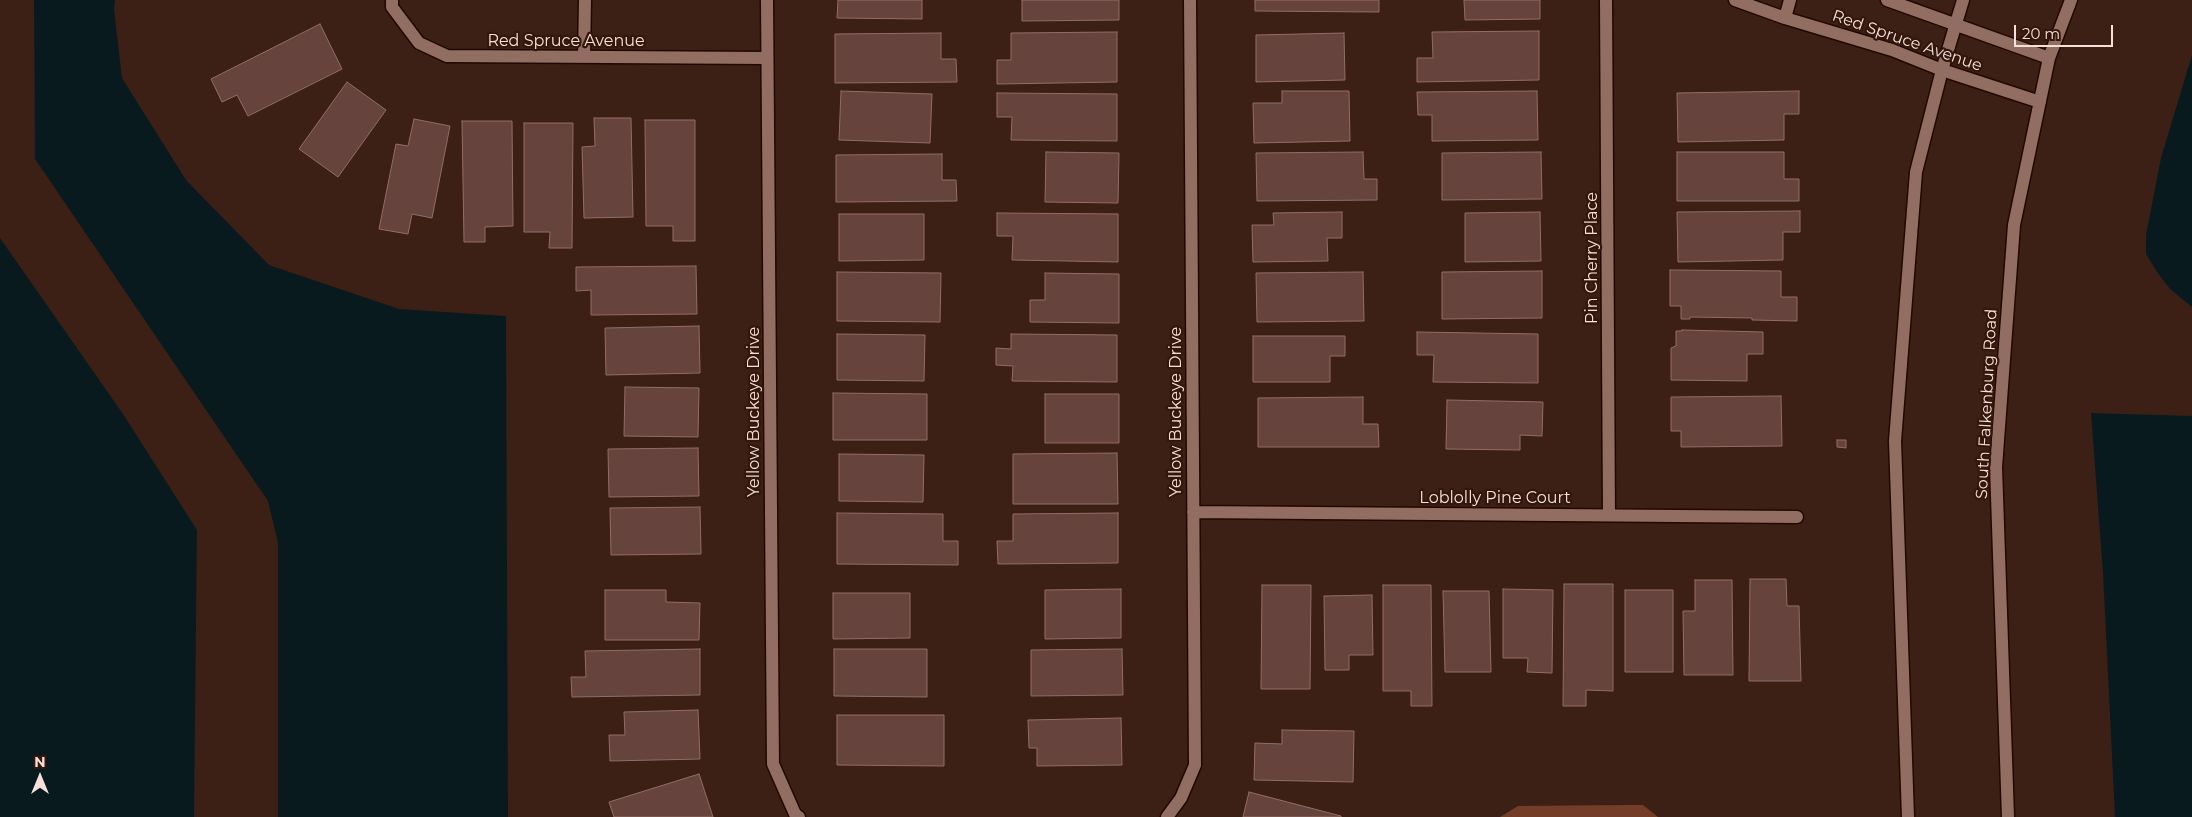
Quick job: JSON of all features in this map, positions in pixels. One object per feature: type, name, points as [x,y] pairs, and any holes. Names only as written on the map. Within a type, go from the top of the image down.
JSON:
[{"type":"street","name":"Red Spruce Avenue","points":[[392,0],[392,7],[419,43],[447,56],[767,58]]},
{"type":"street","points":[[584,57],[585,0]]},
{"type":"street","name":"Yellow Buckeye Drive","points":[[767,0],[773,764],[799,817]]},
{"type":"street","name":"Yellow Buckeye Drive","points":[[1167,817],[1182,798],[1195,765],[1190,0]]},
{"type":"street","name":"Pin Cherry Place","points":[[1606,0],[1609,515]]},
{"type":"street","name":"Red Spruce Avenue","points":[[1735,0],[1785,18],[1892,50],[1942,70],[2040,102]]},
{"type":"street","points":[[1785,18],[1790,0]]},
{"type":"street","name":"Red Spruce Avenue","points":[[1888,0],[2049,58]]},
{"type":"street","points":[[1908,817],[1895,441],[1916,172],[1954,25],[1963,0]]},
{"type":"street","name":"South Falkenburg Road","points":[[2008,817],[1996,467],[2014,225],[2049,58],[2071,0]]},
{"type":"street","name":"Loblolly Pine Court","points":[[1193,512],[1797,517]]},
{"type":"shaded area","points":[[34,0],[115,0],[114,9],[122,78],[186,180],[269,265],[399,309],[506,316],[508,817],[278,817],[278,543],[268,501],[35,159]]},
{"type":"shaded area","points":[[2192,55],[2192,307],[2170,289],[2157,272],[2146,254],[2146,235],[2161,158]]},
{"type":"shaded area","points":[[0,238],[123,414],[197,530],[194,817],[0,817]]},
{"type":"shaded area","points":[[2091,413],[2192,416],[2192,817],[2115,817],[2103,573]]},
{"type":"shaded area","points":[[1643,805],[1658,817],[1500,817],[1518,806]]},
{"type":"building","points":[[838,0],[922,0],[922,19],[837,18]]},
{"type":"building","points":[[1022,0],[1119,0],[1119,20],[1022,21]]},
{"type":"building","points":[[1255,0],[1379,0],[1379,12],[1255,11]]},
{"type":"building","points":[[1464,0],[1540,0],[1540,19],[1465,20]]},
{"type":"building","points":[[320,24],[342,69],[248,116],[237,95],[222,102],[211,79]]},
{"type":"building","points":[[1539,31],[1539,80],[1417,82],[1417,58],[1433,58],[1432,32]]},
{"type":"building","points":[[1117,32],[1117,82],[997,84],[997,60],[1011,60],[1011,33]]},
{"type":"building","points":[[941,33],[941,59],[956,59],[957,82],[835,83],[835,34]]},
{"type":"building","points":[[1344,33],[1345,80],[1256,82],[1256,35]]},
{"type":"building","points":[[347,82],[386,110],[338,177],[299,149]]},
{"type":"building","points":[[841,91],[932,94],[930,143],[839,140]]},
{"type":"building","points":[[1282,91],[1349,91],[1350,141],[1254,143],[1253,103],[1282,103]]},
{"type":"building","points":[[1537,91],[1538,140],[1432,141],[1432,115],[1418,115],[1417,92]]},
{"type":"building","points":[[1799,91],[1799,114],[1784,114],[1784,140],[1678,142],[1677,93]]},
{"type":"building","points":[[997,93],[1117,94],[1117,141],[1011,140],[1012,117],[997,117]]},
{"type":"building","points":[[594,118],[631,118],[633,217],[584,218],[582,147],[595,146]]},
{"type":"building","points":[[414,119],[450,126],[432,218],[412,214],[408,234],[379,229],[396,144],[408,146]]},
{"type":"building","points":[[645,120],[695,120],[695,241],[673,241],[673,226],[646,226]]},
{"type":"building","points":[[462,121],[512,121],[513,226],[485,227],[485,242],[464,242]]},
{"type":"building","points":[[524,123],[573,123],[572,248],[549,248],[550,232],[524,232]]},
{"type":"building","points":[[1046,152],[1119,153],[1118,203],[1045,202]]},
{"type":"building","points":[[1363,152],[1364,179],[1377,179],[1377,200],[1257,201],[1256,153]]},
{"type":"building","points":[[1541,152],[1542,199],[1442,200],[1442,153]]},
{"type":"building","points":[[1677,152],[1784,152],[1784,179],[1799,179],[1799,201],[1677,201]]},
{"type":"building","points":[[942,154],[942,180],[956,180],[957,201],[836,202],[836,155]]},
{"type":"building","points":[[1800,211],[1800,232],[1783,232],[1783,260],[1678,262],[1677,212]]},
{"type":"building","points":[[1342,212],[1342,238],[1327,238],[1328,261],[1253,262],[1252,225],[1274,225],[1273,213]]},
{"type":"building","points":[[1540,212],[1541,261],[1465,262],[1465,213]]},
{"type":"building","points":[[997,213],[1118,214],[1118,262],[1012,260],[1013,236],[997,236]]},
{"type":"building","points":[[839,214],[924,214],[924,260],[839,261]]},
{"type":"building","points":[[696,266],[697,314],[591,315],[591,290],[576,291],[576,267]]},
{"type":"building","points":[[1670,270],[1781,271],[1781,297],[1797,297],[1797,321],[1752,320],[1752,318],[1690,317],[1690,319],[1681,319],[1681,306],[1670,306]]},
{"type":"building","points":[[1542,271],[1542,318],[1442,319],[1442,272]]},
{"type":"building","points":[[837,272],[941,273],[940,322],[837,321]]},
{"type":"building","points":[[1363,272],[1364,321],[1257,322],[1256,273]]},
{"type":"building","points":[[1045,273],[1119,274],[1119,323],[1030,322],[1030,300],[1045,300]]},
{"type":"building","points":[[699,326],[700,373],[606,375],[605,328]]},
{"type":"building","points":[[1676,331],[1763,332],[1763,354],[1747,354],[1747,381],[1671,380],[1671,348],[1676,346]]},
{"type":"building","points":[[1417,332],[1538,334],[1538,383],[1433,382],[1434,355],[1417,355]]},
{"type":"building","points":[[837,334],[925,335],[924,381],[837,380]]},
{"type":"building","points":[[1011,334],[1117,335],[1117,382],[1012,381],[1013,366],[996,365],[996,348],[1011,349]]},
{"type":"building","points":[[1253,336],[1345,336],[1345,356],[1330,356],[1330,382],[1253,382]]},
{"type":"building","points":[[625,387],[699,388],[698,437],[624,436]]},
{"type":"building","points":[[833,393],[927,394],[927,440],[833,440]]},
{"type":"building","points":[[1045,394],[1119,394],[1119,443],[1045,443]]},
{"type":"building","points":[[1781,396],[1782,446],[1681,447],[1681,431],[1671,431],[1671,397]]},
{"type":"building","points":[[1363,397],[1363,424],[1378,424],[1379,447],[1258,447],[1258,398]]},
{"type":"building","points":[[1447,400],[1543,402],[1542,436],[1520,435],[1520,450],[1446,449]]},
{"type":"building","points":[[1837,440],[1846,440],[1846,448],[1837,447]]},
{"type":"building","points":[[698,448],[699,496],[609,497],[608,449]]},
{"type":"building","points":[[1117,453],[1118,504],[1013,504],[1013,454]]},
{"type":"building","points":[[839,454],[924,455],[923,502],[839,501]]},
{"type":"building","points":[[700,507],[701,554],[611,555],[610,508]]},
{"type":"building","points":[[837,513],[943,514],[943,541],[958,541],[958,565],[837,564]]},
{"type":"building","points":[[1118,513],[1118,563],[998,564],[997,541],[1013,541],[1013,514]]},
{"type":"building","points":[[1750,579],[1786,579],[1787,606],[1799,606],[1801,681],[1749,681]]},
{"type":"building","points":[[1695,580],[1732,580],[1733,675],[1684,675],[1683,611],[1695,611]]},
{"type":"building","points":[[1564,584],[1613,584],[1613,691],[1586,690],[1586,706],[1563,706]]},
{"type":"building","points":[[1262,585],[1311,585],[1310,689],[1261,689]]},
{"type":"building","points":[[1383,585],[1431,585],[1432,706],[1411,706],[1411,691],[1383,691]]},
{"type":"building","points":[[1121,589],[1121,638],[1045,639],[1045,590]]},
{"type":"building","points":[[1503,589],[1553,590],[1552,673],[1527,672],[1528,658],[1503,658]]},
{"type":"building","points":[[605,590],[666,590],[666,602],[700,603],[699,640],[605,640]]},
{"type":"building","points":[[1625,590],[1673,590],[1673,672],[1625,672]]},
{"type":"building","points":[[1443,591],[1489,591],[1491,672],[1445,672]]},
{"type":"building","points":[[833,593],[910,593],[910,638],[833,639]]},
{"type":"building","points":[[1372,595],[1373,655],[1349,655],[1349,670],[1325,670],[1324,596]]},
{"type":"building","points":[[700,649],[700,695],[572,697],[571,677],[586,677],[585,651]]},
{"type":"building","points":[[834,649],[927,649],[927,697],[834,696]]},
{"type":"building","points":[[1122,649],[1123,695],[1031,696],[1031,650]]},
{"type":"building","points":[[698,710],[700,759],[610,761],[609,735],[625,735],[624,712]]},
{"type":"building","points":[[837,715],[944,715],[944,766],[837,765]]},
{"type":"building","points":[[1121,718],[1122,765],[1037,766],[1037,748],[1029,748],[1028,720]]},
{"type":"building","points":[[1282,730],[1354,731],[1353,782],[1254,780],[1255,743],[1282,744]]},
{"type":"building","points":[[699,774],[713,817],[614,817],[609,802]]},
{"type":"building","points":[[1249,792],[1341,816],[1341,817],[1243,817]]}]
